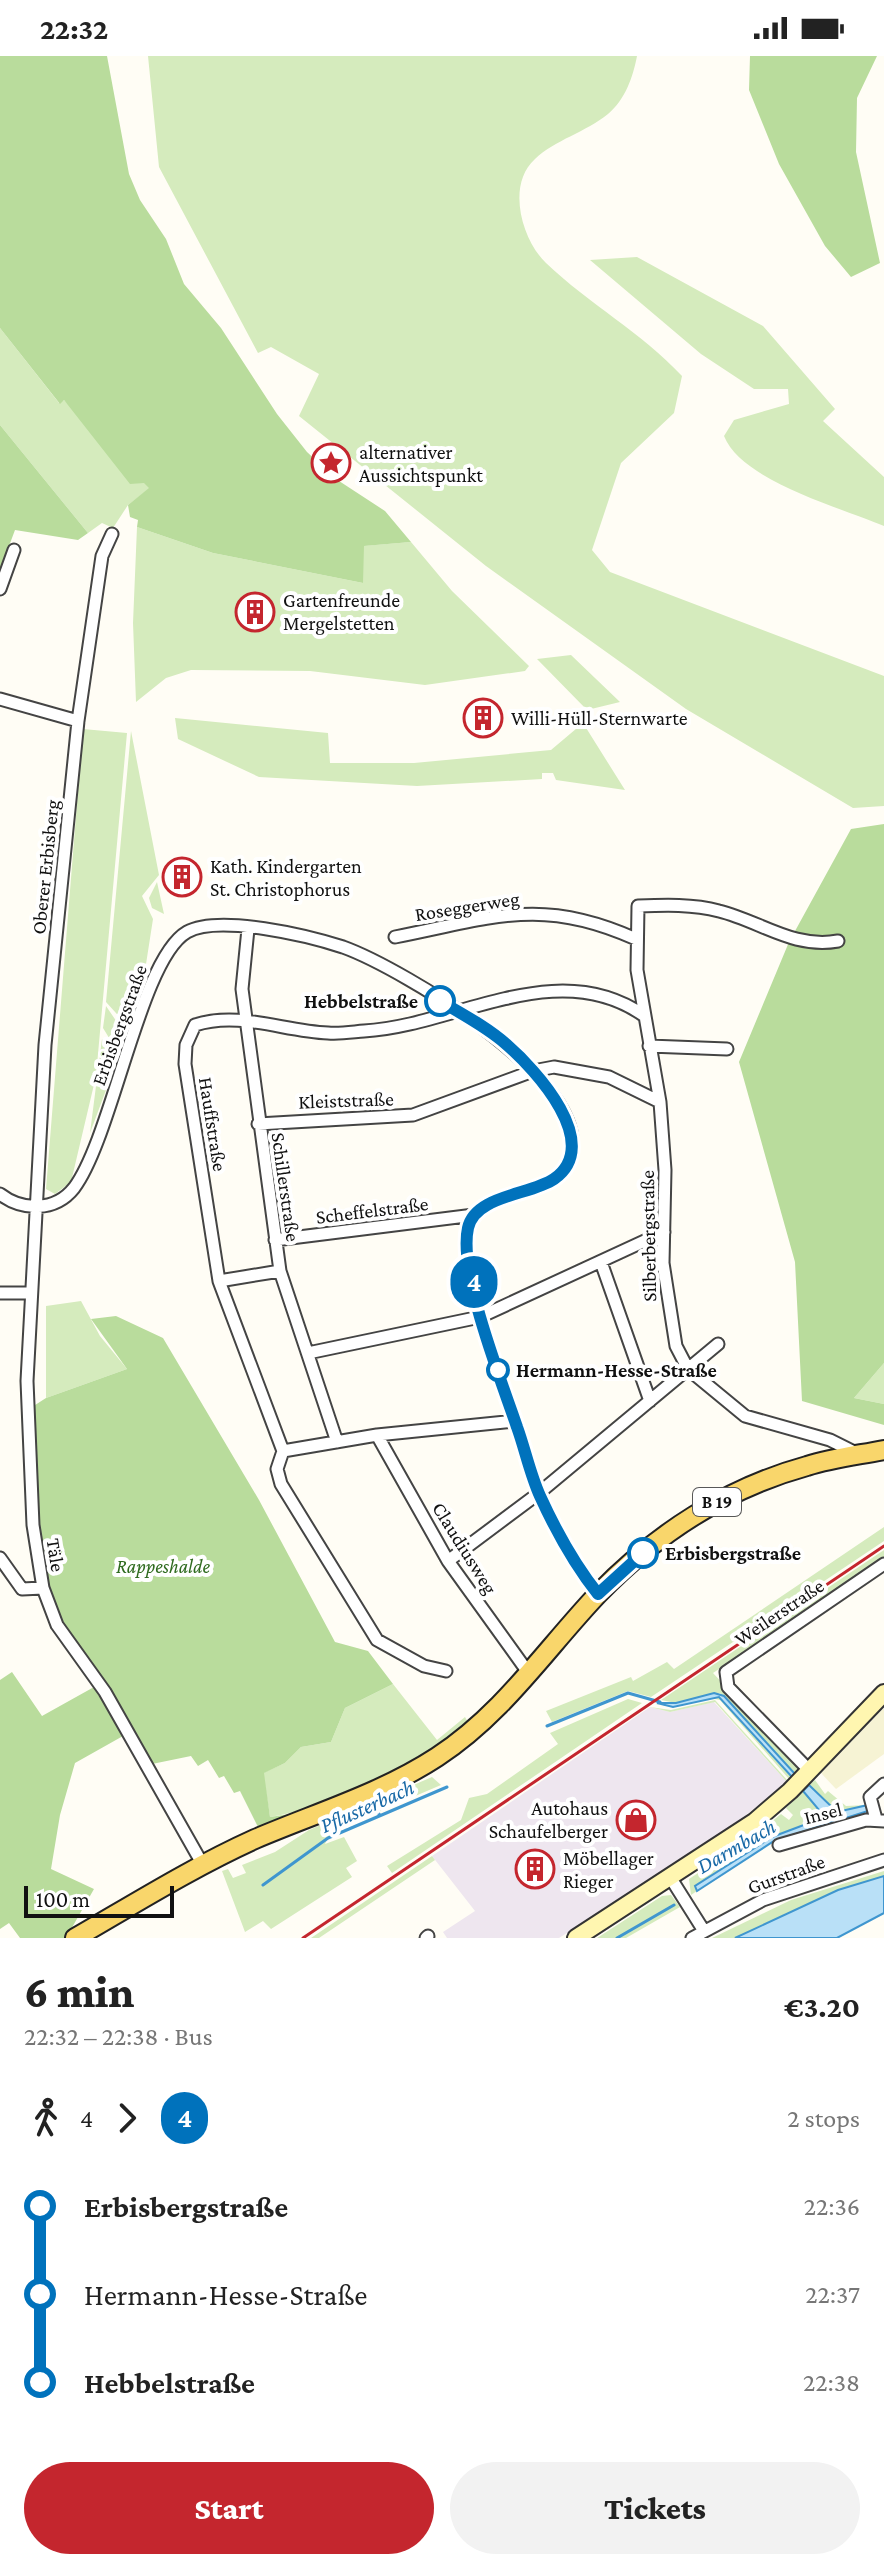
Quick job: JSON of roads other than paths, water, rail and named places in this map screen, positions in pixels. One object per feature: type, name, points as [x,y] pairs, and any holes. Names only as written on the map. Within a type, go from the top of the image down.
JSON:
[{"type":"main road","name":"B 19","points":[[75,1938],[203,1865],[385,1785],[443,1753],[476,1728],[530,1675],[598,1594],[662,1537],[733,1493],[810,1465],[884,1450]]},
{"type":"main road","points":[[576,1938],[742,1831],[802,1777],[884,1693]]},
{"type":"street","name":"Oberer Erbisberg","points":[[37,1207],[45,1045],[78,721],[102,556],[112,534]]},
{"type":"street","points":[[0,589],[14,550]]},
{"type":"street","points":[[0,699],[78,721]]},
{"type":"street","name":"Silberbergstraße","points":[[838,941],[817,943],[787,938],[719,911],[667,905],[638,906],[636,939],[643,1015],[660,1102],[670,1324],[688,1369],[745,1416],[830,1440],[860,1455]]},
{"type":"street","name":"Roseggerweg","points":[[395,937],[519,913],[568,915],[603,924],[636,939]]},
{"type":"street","name":"Erbisbergstraße","points":[[37,1207],[56,1203],[78,1181],[155,977],[172,943],[190,930],[217,926],[329,943],[371,958],[505,1043],[533,1071],[567,1117],[572,1136],[567,1166],[544,1185],[500,1200],[474,1215]]},
{"type":"street","name":"Schillerstraße","points":[[248,929],[243,975],[245,1021],[280,1271],[337,1442]]},
{"type":"street","points":[[245,1021],[341,1033],[403,1027],[516,997],[576,991],[613,1000],[643,1015]]},
{"type":"street","name":"Hauffstraße","points":[[245,1021],[214,1019],[195,1025],[186,1045],[185,1064],[219,1281],[283,1451]]},
{"type":"street","points":[[649,1046],[727,1049]]},
{"type":"street","name":"Kleiststraße","points":[[258,1124],[413,1115],[533,1071],[575,1068],[609,1077],[660,1102]]},
{"type":"street","points":[[0,1194],[18,1205],[37,1207]]},
{"type":"street","name":"Täle","points":[[37,1207],[27,1381],[34,1541],[43,1588],[57,1625],[105,1692],[203,1865]]},
{"type":"street","points":[[474,1215],[468,1228],[468,1251],[480,1317],[539,1493],[573,1563],[598,1594]]},
{"type":"street","name":"Scheffelstraße","points":[[275,1240],[474,1215]]},
{"type":"street","points":[[308,1353],[480,1317],[664,1232]]},
{"type":"street","points":[[601,1262],[650,1401]]},
{"type":"street","points":[[219,1281],[280,1271]]},
{"type":"street","points":[[0,1293],[31,1293]]},
{"type":"street","points":[[448,1561],[539,1493],[718,1344]]},
{"type":"street","points":[[446,1671],[424,1666],[377,1640],[281,1484],[277,1469],[283,1451],[377,1435],[515,1421]]},
{"type":"street","name":"Claudiusweg","points":[[377,1435],[448,1561],[530,1675]]},
{"type":"street","points":[[0,1558],[22,1589],[43,1588]]},
{"type":"street","name":"Weilerstraße","points":[[802,1777],[728,1687],[726,1672],[884,1564]]},
{"type":"street","name":"Insel","points":[[779,1845],[876,1813],[872,1793],[884,1784]]},
{"type":"street","name":"Gurstraße","points":[[692,1938],[779,1893],[884,1860]]},
{"type":"street","points":[[670,1877],[704,1931]]},
{"type":"water","points":[[714,1693],[724,1696],[795,1774],[792,1777],[719,1697],[673,1707],[657,1703],[676,1703]]},
{"type":"water","points":[[809,1785],[837,1812],[868,1805],[871,1810],[774,1841],[697,1891],[695,1886],[772,1837],[825,1817],[803,1791]]},
{"type":"water","points":[[884,1876],[884,1913],[837,1938],[735,1938],[838,1890]]},
{"type":"waterway","name":"Pflusterbach","points":[[547,1726],[628,1693],[660,1702]]},
{"type":"waterway","name":"Pflusterbach","points":[[263,1885],[328,1838],[447,1787]]},
{"type":"waterway","points":[[373,1804],[379,1814]]},
{"type":"waterway","name":"Darmbach","points":[[617,1938],[674,1905]]},
{"type":"railway","points":[[303,1938],[884,1546]]},
{"type":"place","name":"alternativer Aussichtspunkt","points":[[331,463]]},
{"type":"place","name":"Gartenfreunde Mergelstetten","points":[[255,612]]},
{"type":"place","name":"Willi-Hüll-Sternwarte","points":[[483,718]]},
{"type":"place","name":"Kath. Kindergarten St. Christophorus","points":[[182,877]]},
{"type":"place","name":"Hebbelstraße","points":[[440,1001]]},
{"type":"place","name":"Hermann-Hesse-Straße","points":[[498,1370]]},
{"type":"place","name":"Erbisbergstraße","points":[[643,1553]]},
{"type":"place","name":"Autohaus Schaufelberger","points":[[636,1820]]},
{"type":"place","name":"Möbellager Rieger","points":[[535,1869]]},
{"type":"park label","name":"Rappeshalde","points":[[163,1566]]}]
